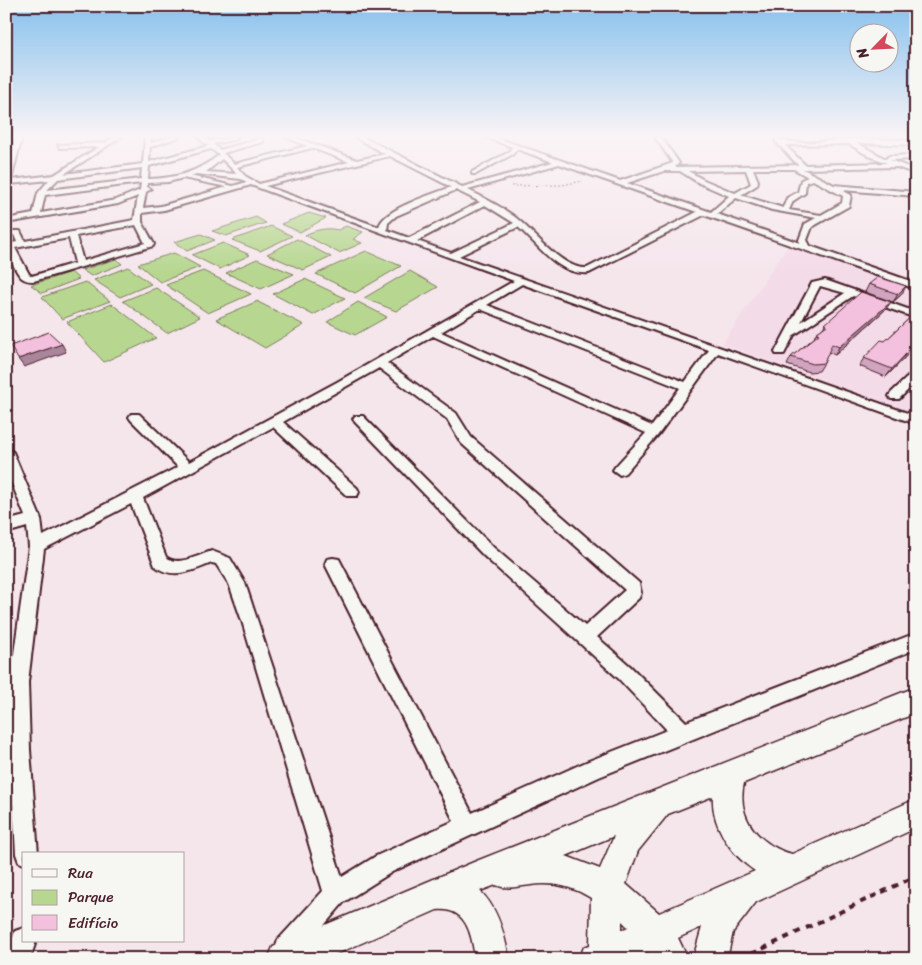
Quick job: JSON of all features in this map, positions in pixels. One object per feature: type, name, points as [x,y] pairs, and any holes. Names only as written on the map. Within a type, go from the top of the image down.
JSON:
[{"type":"street","points":[[37,216],[42,193],[51,182]]},
{"type":"street","points":[[42,193],[135,182]]},
{"type":"street","points":[[138,222],[8,247],[27,279],[150,244],[138,222],[138,211],[144,182]]},
{"type":"street","points":[[127,199],[163,182]]},
{"type":"street","points":[[213,182],[236,187]]},
{"type":"street","points":[[138,211],[161,208],[251,182]]},
{"type":"street","points":[[251,182],[520,281],[716,348],[916,420]]},
{"type":"street","points":[[448,182],[519,224],[546,252],[558,260],[584,271],[703,212]]},
{"type":"street","points":[[383,230],[384,222],[393,214],[460,188],[488,182]]},
{"type":"street","points":[[617,182],[916,286]]},
{"type":"street","points":[[705,182],[736,195],[785,211],[823,218]]},
{"type":"street","points":[[712,215],[736,195],[754,185],[755,182]]},
{"type":"street","points":[[785,211],[787,203],[801,193],[803,182]]},
{"type":"street","points":[[808,248],[803,240],[806,231],[814,222],[846,204],[848,199],[844,192],[822,182]]},
{"type":"street","points":[[833,187],[916,194]]},
{"type":"street","points":[[6,221],[127,199],[140,199]]},
{"type":"street","points":[[410,241],[484,202]]},
{"type":"street","points":[[452,256],[500,231],[519,224]]},
{"type":"street","points":[[6,233],[17,233],[22,244]]},
{"type":"street","points":[[72,235],[80,265]]},
{"type":"street","points":[[37,546],[135,497],[275,422],[520,281]]},
{"type":"street","points":[[780,352],[817,283],[825,282],[916,315]]},
{"type":"street","points":[[790,334],[853,292]]},
{"type":"street","points":[[479,305],[688,388]]},
{"type":"street","points":[[433,332],[654,432]]},
{"type":"street","points":[[620,470],[654,432],[716,348]]},
{"type":"street","points":[[380,363],[452,416],[466,440],[633,588],[633,593],[584,638]]},
{"type":"street","points":[[895,396],[916,375]]},
{"type":"street","points":[[135,416],[188,469]]},
{"type":"street","points":[[359,419],[488,552],[624,672],[683,733]]},
{"type":"street","points":[[275,422],[352,492]]},
{"type":"street","points":[[6,452],[11,478],[34,519],[37,546],[20,682],[20,750],[27,852]]},
{"type":"street","points":[[135,497],[160,561],[166,567],[176,568],[212,557],[218,557],[225,561],[237,583],[286,730],[313,826],[336,894]]},
{"type":"street","points":[[6,527],[34,519]]},
{"type":"street","points":[[332,564],[467,825]]},
{"type":"street","points":[[278,959],[336,894],[384,864],[467,825],[683,733],[916,641]]},
{"type":"street","points":[[285,959],[435,894],[916,700]]},
{"type":"street","points":[[732,774],[727,799],[730,815],[737,832],[749,847],[764,860],[780,867],[791,869]]},
{"type":"street","points":[[668,800],[641,821],[630,836],[610,878],[604,915],[604,957],[757,884],[916,813]]},
{"type":"street","points":[[474,878],[538,870],[562,870],[587,879],[626,904],[654,932],[671,959]]},
{"type":"street","points":[[710,959],[713,938],[721,919],[735,901],[757,884]]},
{"type":"street","points":[[435,894],[452,894],[470,904],[483,921],[492,959]]},
{"type":"street","points":[[18,959],[23,942]]},
{"type":"path","points":[[498,182],[524,187],[585,182]]},
{"type":"path","points":[[741,959],[916,876]]},
{"type":"shaded area","points":[[789,244],[916,288],[916,414],[722,344]]},
{"type":"green space","points":[[309,213],[326,218],[300,232],[281,224]]},
{"type":"green space","points":[[256,217],[266,223],[226,236],[212,231]]},
{"type":"green space","points":[[271,226],[292,236],[260,251],[232,240]]},
{"type":"green space","points":[[346,226],[363,232],[353,239],[362,243],[339,253],[305,235],[321,230],[338,230]]},
{"type":"green space","points":[[201,234],[215,240],[187,251],[174,242]]},
{"type":"green space","points":[[297,239],[331,257],[303,270],[267,254]]},
{"type":"green space","points":[[223,243],[250,255],[220,269],[192,255]]},
{"type":"green space","points":[[366,251],[401,266],[355,293],[316,274]]},
{"type":"green space","points":[[174,253],[200,267],[160,282],[138,264]]},
{"type":"green space","points":[[116,259],[122,264],[91,276],[82,270]]},
{"type":"green space","points":[[257,259],[294,274],[261,289],[226,273]]},
{"type":"green space","points":[[128,267],[151,284],[120,297],[94,280]]},
{"type":"green space","points":[[203,271],[251,294],[208,313],[166,285]]},
{"type":"green space","points":[[410,271],[438,287],[396,311],[364,298]]},
{"type":"green space","points":[[71,272],[79,279],[42,293],[31,285]]},
{"type":"green space","points":[[305,279],[345,298],[313,315],[273,294]]},
{"type":"green space","points":[[85,282],[110,301],[62,319],[42,297]]},
{"type":"green space","points":[[156,288],[200,317],[167,333],[123,301]]},
{"type":"green space","points":[[258,301],[304,325],[265,348],[216,319]]},
{"type":"green space","points":[[358,302],[387,317],[355,335],[327,322]]},
{"type":"green space","points":[[112,304],[156,338],[104,362],[67,322]]},
{"type":"building","points":[[878,277],[906,286],[898,294],[869,284]]},
{"type":"building","points":[[861,292],[891,302],[839,347],[832,344],[824,363],[813,364],[791,357],[819,334],[816,333]]},
{"type":"building","points":[[916,312],[916,343],[892,369],[864,358],[881,340],[885,341]]},
{"type":"building","points":[[49,332],[62,344],[18,359],[10,346]]}]
